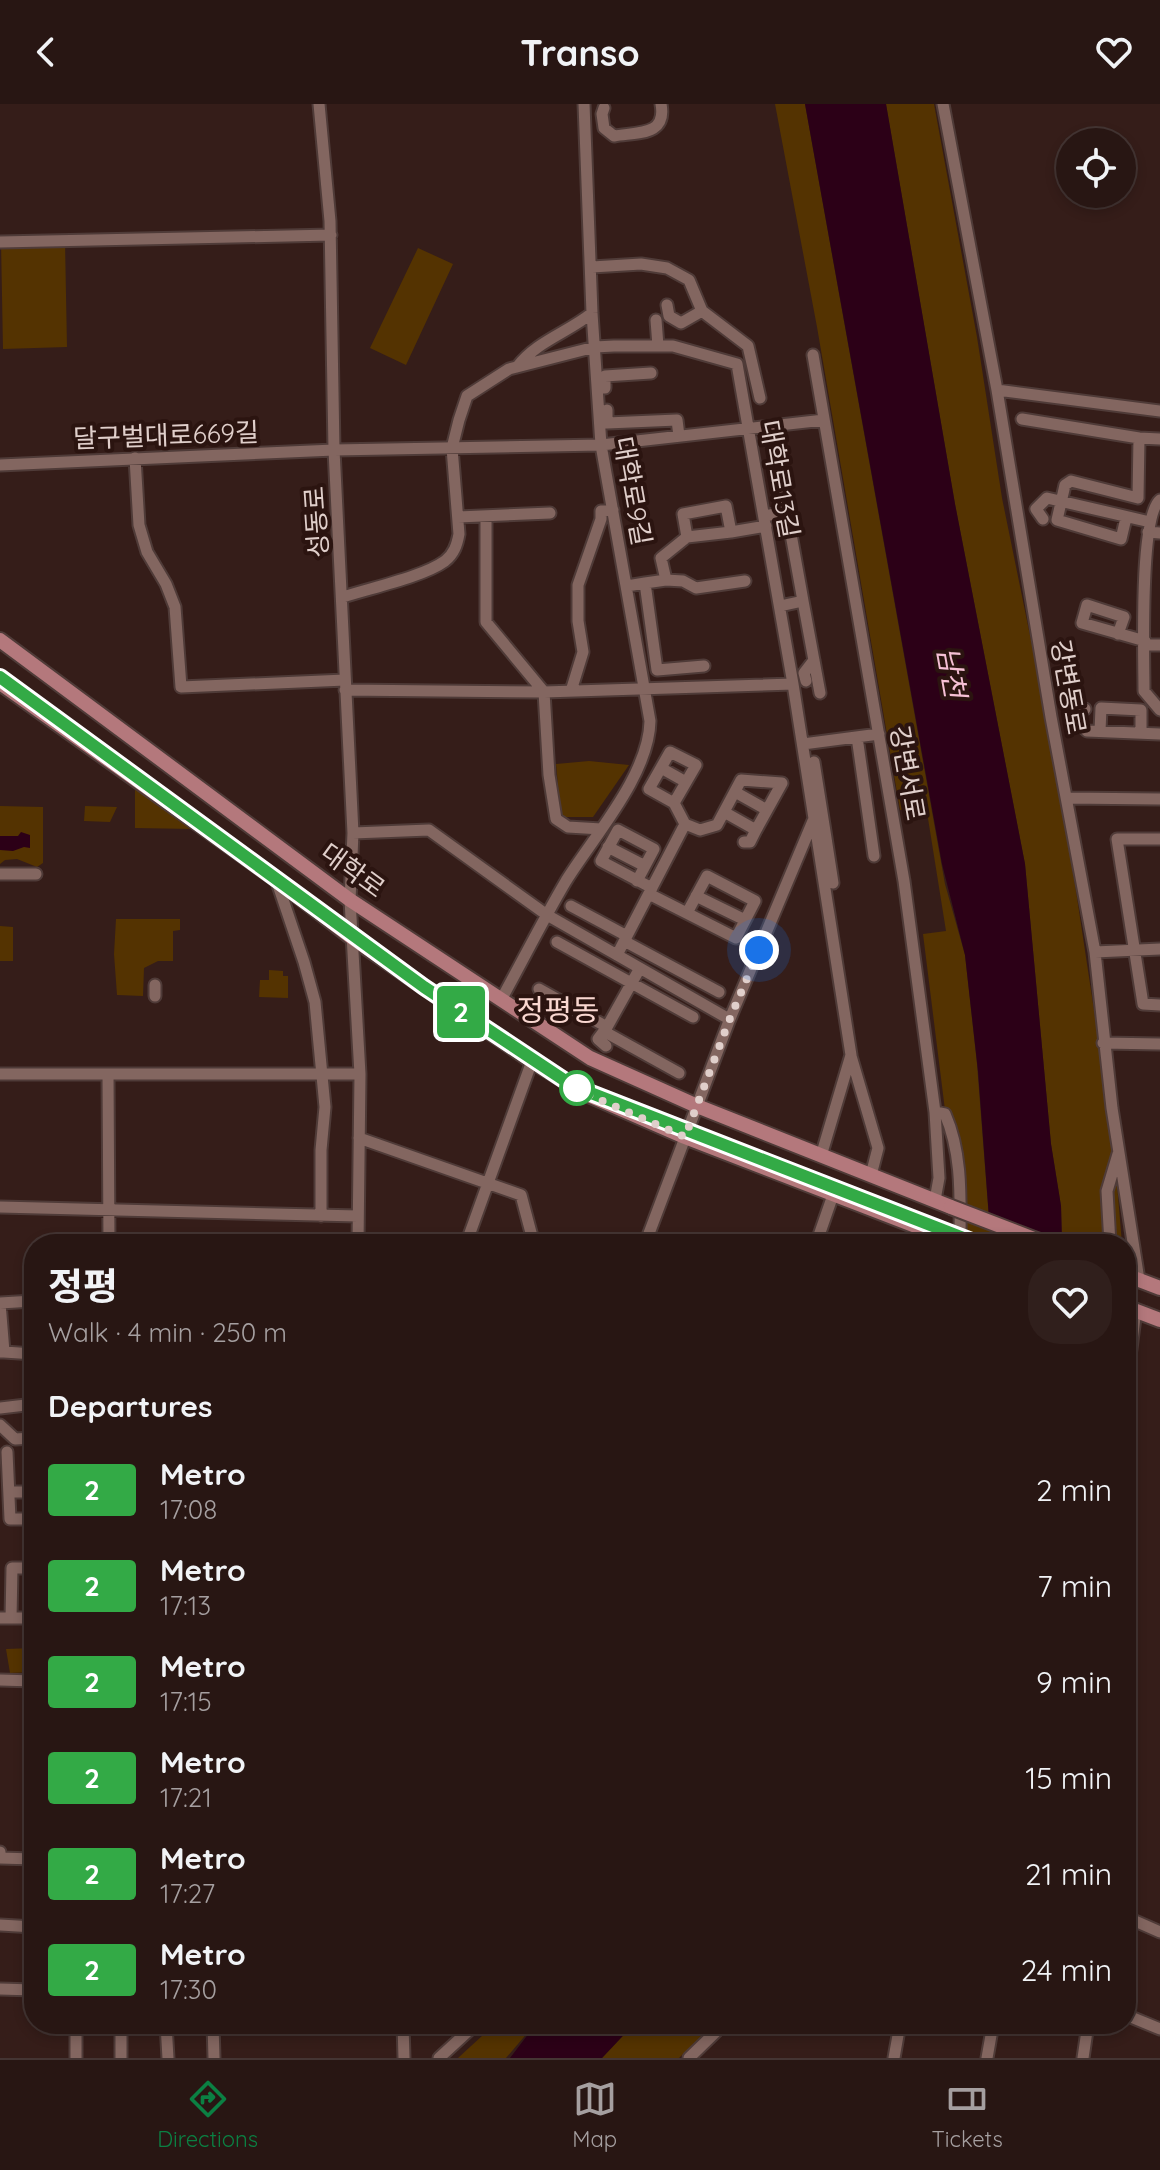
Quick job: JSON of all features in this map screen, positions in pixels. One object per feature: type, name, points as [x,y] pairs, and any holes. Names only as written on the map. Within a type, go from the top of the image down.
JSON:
[{"type":"main road","name":"대학로","points":[[0,640],[350,900],[590,1058],[697,1106],[1021,1234]]},
{"type":"main road","name":"대학로","points":[[0,683],[276,879],[351,937],[532,1061],[591,1096],[685,1137],[932,1234]]},
{"type":"main road","points":[[1136,1279],[1160,1288]]},
{"type":"main road","points":[[1136,1311],[1160,1320]]},
{"type":"street","name":"성동로","points":[[319,104],[331,235],[334,450],[353,833],[351,937],[360,1074],[358,1234]]},
{"type":"street","name":"대학로9길","points":[[501,1000],[547,915],[616,808],[644,756],[650,735],[601,445],[592,313],[584,104]]},
{"type":"street","points":[[604,108],[604,128],[614,136],[654,129],[660,125],[663,114],[661,104]]},
{"type":"street","name":"강변동로","points":[[943,104],[997,390],[1095,952],[1103,1043],[1127,1234]]},
{"type":"street","points":[[0,242],[331,235]]},
{"type":"street","points":[[592,267],[641,264],[667,268],[689,280],[702,311],[748,346],[760,398]]},
{"type":"street","points":[[667,305],[669,316],[681,323],[702,311]]},
{"type":"street","points":[[343,597],[425,571],[445,561],[456,548],[459,534],[452,448],[467,396],[517,367],[538,344],[574,327],[592,313]]},
{"type":"street","points":[[656,320],[658,346]]},
{"type":"street","name":"대학로13길","points":[[517,367],[595,347],[658,346],[673,346],[737,364],[780,606],[800,683],[803,744],[817,821]]},
{"type":"street","name":"강변서로","points":[[813,355],[904,881],[935,1112],[939,1178],[935,1200]]},
{"type":"street","points":[[651,373],[605,376],[607,423],[677,420],[679,436]]},
{"type":"street","points":[[997,390],[1160,411]]},
{"type":"street","points":[[1022,419],[1160,439]]},
{"type":"street","name":"달구벌대로669길","points":[[0,465],[334,450],[601,445],[824,420]]},
{"type":"street","points":[[1126,518],[1121,539],[1057,520],[1065,485],[1071,481],[1138,498],[1139,438]]},
{"type":"street","points":[[135,458],[139,525],[147,552],[166,584],[175,607],[181,687],[345,685],[544,692],[644,691],[800,683],[814,660]]},
{"type":"street","points":[[784,496],[820,693]]},
{"type":"street","points":[[1043,519],[1036,509],[1047,498],[1126,518],[1153,529]]},
{"type":"street","points":[[1160,500],[1154,505],[1144,691],[1155,697],[1160,710]]},
{"type":"street","points":[[687,537],[683,514],[726,506],[731,532]]},
{"type":"street","points":[[571,691],[583,652],[578,621],[578,585],[601,511],[613,510]]},
{"type":"street","points":[[666,580],[661,558],[687,537],[731,532],[787,512]]},
{"type":"street","points":[[458,517],[550,513]]},
{"type":"street","points":[[486,516],[486,622],[544,692],[549,775],[556,819],[568,827],[601,829]]},
{"type":"street","points":[[627,586],[666,580],[683,581],[696,588],[745,581]]},
{"type":"street","points":[[645,583],[657,670],[704,666]]},
{"type":"street","points":[[780,606],[803,601]]},
{"type":"street","points":[[1118,634],[1160,645]]},
{"type":"street","points":[[1100,731],[1101,708],[1141,710],[1141,733]]},
{"type":"street","points":[[1085,709],[1079,711],[1077,721],[1087,731],[1160,734]]},
{"type":"street","points":[[803,744],[879,734]]},
{"type":"street","points":[[857,737],[874,856]]},
{"type":"street","points":[[674,803],[696,765],[670,752],[649,789],[674,803],[685,824],[700,830],[717,825],[741,780],[782,783],[750,842],[744,842]]},
{"type":"street","points":[[814,762],[817,821],[851,1055],[878,1148],[871,1175]]},
{"type":"street","points":[[661,768],[686,782]]},
{"type":"street","points":[[865,791],[876,813]]},
{"type":"street","points":[[735,792],[767,810]]},
{"type":"street","points":[[1067,798],[1160,799]]},
{"type":"street","points":[[724,812],[756,830]]},
{"type":"street","points":[[817,821],[833,883]]},
{"type":"street","points":[[649,1234],[729,1019],[817,821]]},
{"type":"street","points":[[617,955],[685,824]]},
{"type":"street","points":[[353,833],[429,830],[547,915],[729,1019]]},
{"type":"street","points":[[637,881],[654,849],[618,830],[601,861],[687,913],[736,938],[755,901],[707,876],[687,913]]},
{"type":"street","points":[[1160,839],[1117,839],[1143,1004],[1160,1005]]},
{"type":"street","points":[[608,847],[664,866]]},
{"type":"street","points":[[0,874],[36,874]]},
{"type":"street","points":[[276,879],[306,984],[315,1002],[325,1107],[321,1150],[321,1216]]},
{"type":"street","points":[[696,896],[745,920]]},
{"type":"street","points":[[571,906],[719,992]]},
{"type":"street","points":[[557,942],[693,1017]]},
{"type":"street","points":[[1095,952],[1160,949]]},
{"type":"street","points":[[606,1046],[598,1039],[640,968]]},
{"type":"street","points":[[539,989],[607,1027]]},
{"type":"street","points":[[607,1027],[605,1032],[679,1073]]},
{"type":"street","points":[[1103,1043],[1160,1044]]},
{"type":"street","points":[[821,1156],[851,1055]]},
{"type":"street","points":[[470,1234],[532,1061]]},
{"type":"street","points":[[0,1074],[360,1074]]},
{"type":"street","points":[[108,1074],[109,1234]]},
{"type":"street","points":[[935,1112],[945,1114],[954,1140],[960,1182],[953,1234]]},
{"type":"street","points":[[359,1138],[521,1195],[531,1234]]},
{"type":"street","points":[[1109,1234],[1107,1191],[1119,1152]]},
{"type":"street","points":[[819,1234],[833,1195]]},
{"type":"street","points":[[0,1207],[358,1216]]},
{"type":"street","points":[[24,1302],[0,1303],[2,1352],[24,1353]]},
{"type":"street","points":[[0,1408],[24,1405]]},
{"type":"street","points":[[0,1425],[15,1439]]},
{"type":"street","points":[[24,1439],[15,1439],[3,1452],[10,1519],[24,1519]]},
{"type":"street","points":[[9,1492],[24,1492]]},
{"type":"street","points":[[5,1618],[12,1568],[24,1568]]},
{"type":"street","points":[[0,1680],[24,1681]]},
{"type":"street","points":[[0,1852],[0,1858],[24,1859]]},
{"type":"street","points":[[1136,1921],[1160,1932]]},
{"type":"street","points":[[0,1925],[24,1926]]},
{"type":"street","points":[[0,1989],[24,1990]]},
{"type":"street","points":[[1136,2019],[1160,2029]]},
{"type":"street","points":[[76,2034],[76,2058]]},
{"type":"street","points":[[121,2034],[121,2058]]},
{"type":"street","points":[[167,2034],[168,2058]]},
{"type":"street","points":[[213,2034],[214,2058]]},
{"type":"street","points":[[403,2034],[404,2058]]},
{"type":"street","points":[[439,2058],[465,2034]]},
{"type":"street","points":[[689,2058],[714,2034]]},
{"type":"street","points":[[894,2058],[898,2034]]},
{"type":"street","points":[[987,2058],[991,2034]]},
{"type":"street","points":[[1083,2058],[1087,2034]]},
{"type":"shaded area","points":[[775,104],[805,104],[945,884],[965,955],[990,1234],[954,1234],[952,1166],[923,934],[946,931],[926,806],[900,810],[817,327]]},
{"type":"shaded area","points":[[886,104],[934,104],[977,337],[1002,498],[1044,704],[1076,891],[1113,1136],[1121,1234],[1062,1234],[1025,864],[955,504]]},
{"type":"shaded area","points":[[65,241],[67,347],[3,349],[1,242]]},
{"type":"shaded area","points":[[418,248],[453,264],[406,365],[370,348]]},
{"type":"shaded area","points":[[589,761],[629,765],[593,817],[561,817],[556,764]]},
{"type":"shaded area","points":[[135,786],[194,829],[135,828]]},
{"type":"shaded area","points":[[0,806],[43,807],[43,863],[37,867],[17,859],[5,860],[0,864]]},
{"type":"shaded area","points":[[85,806],[117,807],[110,822],[84,821]]},
{"type":"shaded area","points":[[116,919],[180,919],[180,930],[173,931],[173,961],[158,961],[144,968],[143,996],[117,995],[114,954]]},
{"type":"shaded area","points":[[0,926],[13,927],[13,961],[0,961]]},
{"type":"shaded area","points":[[269,970],[283,971],[283,976],[288,976],[288,998],[259,997],[260,980],[269,980]]},
{"type":"shaded area","points":[[24,1648],[24,1672],[10,1673],[6,1649]]},
{"type":"shaded area","points":[[484,2034],[526,2034],[506,2058],[458,2058]]},
{"type":"shaded area","points":[[625,2034],[704,2034],[679,2058],[602,2058]]},
{"type":"water","name":"남천","points":[[805,104],[886,104],[955,504],[1025,864],[1062,1234],[990,1234],[978,1071],[965,955],[942,864]]},
{"type":"water","points":[[21,832],[30,835],[30,848],[0,850],[0,836],[18,836]]},
{"type":"water","points":[[528,2034],[625,2034],[602,2058],[510,2058]]},
{"type":"metro line","name":"2","points":[[0,677],[424,987],[573,1086],[953,1234]]},
{"type":"district","name":"정평동","points":[[558,1010]]},
{"type":"route","points":[[577,1088],[571,1084],[591,1096],[685,1137],[759,950]]}]
